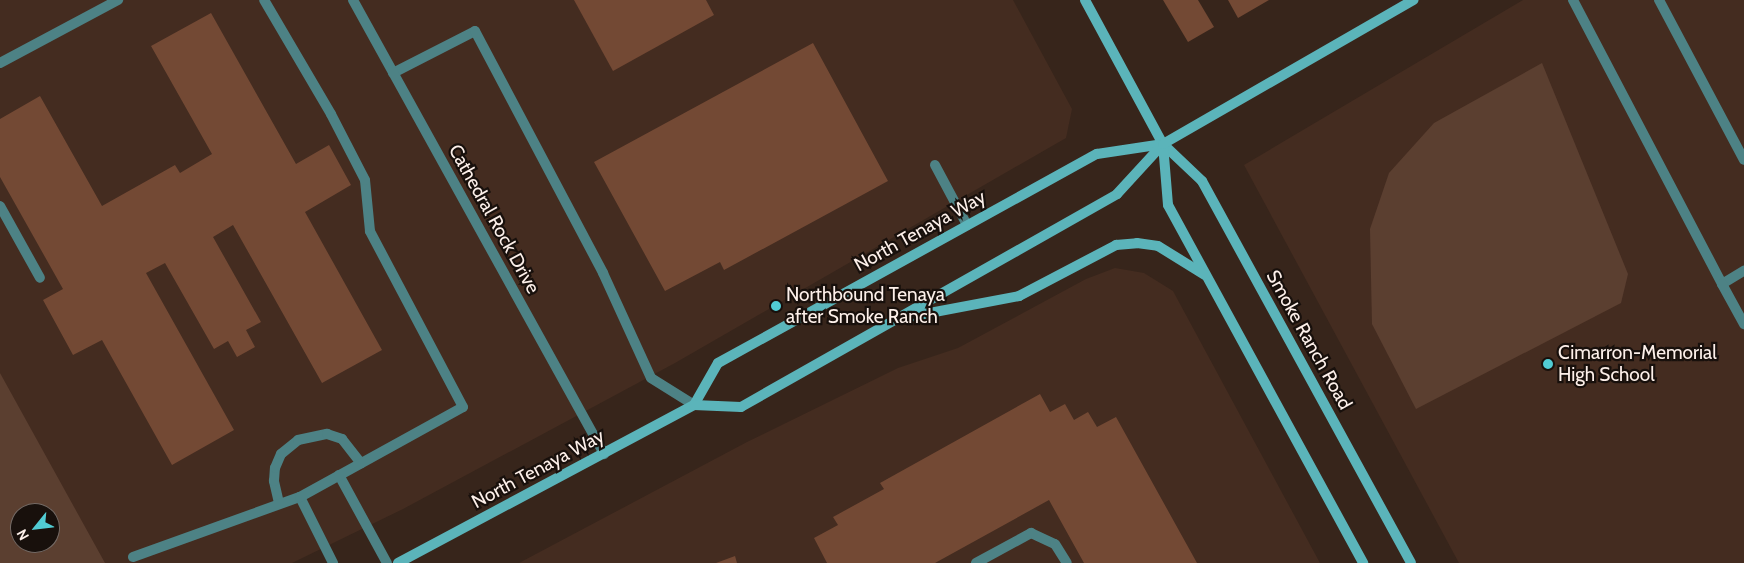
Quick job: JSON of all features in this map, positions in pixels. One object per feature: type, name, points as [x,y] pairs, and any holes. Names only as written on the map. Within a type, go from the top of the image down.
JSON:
[{"type":"main road","name":"Smoke Ranch Road","points":[[1085,0],[1163,144],[1202,182],[1411,563]]},
{"type":"main road","name":"North Tenaya Way","points":[[694,405],[741,408],[1117,194],[1163,144],[1413,0]]},
{"type":"main road","name":"Smoke Ranch Road","points":[[1163,144],[1168,205],[1363,563]]},
{"type":"main road","name":"North Tenaya Way","points":[[398,563],[694,405],[718,363],[1097,154],[1163,144]]},
{"type":"main road","points":[[895,320],[1019,296],[1116,245],[1137,243],[1158,246],[1207,277]]},
{"type":"street","points":[[0,63],[118,0]]},
{"type":"street","points":[[133,557],[300,496],[463,407],[370,232],[365,180],[331,114],[264,0]]},
{"type":"street","name":"Cathedral Rock Drive","points":[[353,0],[604,454]]},
{"type":"street","points":[[1574,0],[1744,324]]},
{"type":"street","points":[[1659,0],[1744,160]]},
{"type":"street","points":[[393,72],[475,31],[603,274],[651,378],[694,405]]},
{"type":"street","points":[[935,165],[968,225]]},
{"type":"street","points":[[0,206],[40,278]]},
{"type":"street","points":[[1722,284],[1744,271]]},
{"type":"street","points":[[279,503],[274,481],[275,468],[280,454],[298,440],[327,434],[342,439],[361,463]]},
{"type":"street","points":[[339,475],[387,563]]},
{"type":"street","points":[[300,496],[333,563]]},
{"type":"street","points":[[976,563],[1031,533],[1055,544],[1067,563]]},
{"type":"shaded area","points":[[0,0],[1013,0],[1072,109],[1066,138],[675,363],[403,509],[292,563],[0,563]]},
{"type":"shaded area","name":"Cimarron-Memorial High School","points":[[1523,0],[1744,0],[1744,563],[1459,563],[1244,165]]},
{"type":"shaded area","points":[[1542,63],[1628,274],[1621,303],[1416,409],[1372,324],[1370,229],[1389,173],[1434,123]]},
{"type":"shaded area","points":[[1115,268],[1144,273],[1173,291],[1320,563],[519,563],[747,442],[898,368],[958,348],[1086,279]]},
{"type":"shaded area","points":[[0,373],[105,563],[0,563]]},
{"type":"building","points":[[574,0],[706,0],[714,15],[613,71]]},
{"type":"building","points":[[1163,0],[1198,0],[1214,27],[1188,42]]},
{"type":"building","points":[[1228,0],[1269,0],[1238,18]]},
{"type":"building","points":[[211,13],[296,164],[329,145],[351,185],[305,212],[382,350],[322,383],[233,225],[213,237],[261,322],[246,330],[255,347],[237,357],[228,341],[214,349],[165,263],[146,273],[234,430],[172,465],[102,340],[73,355],[43,300],[63,289],[0,177],[0,119],[40,96],[102,206],[175,165],[180,173],[212,154],[151,46]]},
{"type":"building","points":[[813,43],[888,181],[724,270],[720,262],[665,291],[594,162]]},
{"type":"building","points":[[1040,394],[1050,412],[1065,404],[1074,420],[1088,412],[1097,427],[1116,417],[1197,563],[1084,563],[1049,500],[935,563],[827,563],[814,538],[838,525],[833,517],[884,489],[880,483]]},
{"type":"building","points":[[735,556],[737,563],[716,563]]},
{"type":"place","name":"Northbound Tenaya after Smoke Ranch","points":[[776,306]]},
{"type":"place","name":"Cimarron-Memorial High School","points":[[1548,364]]}]
